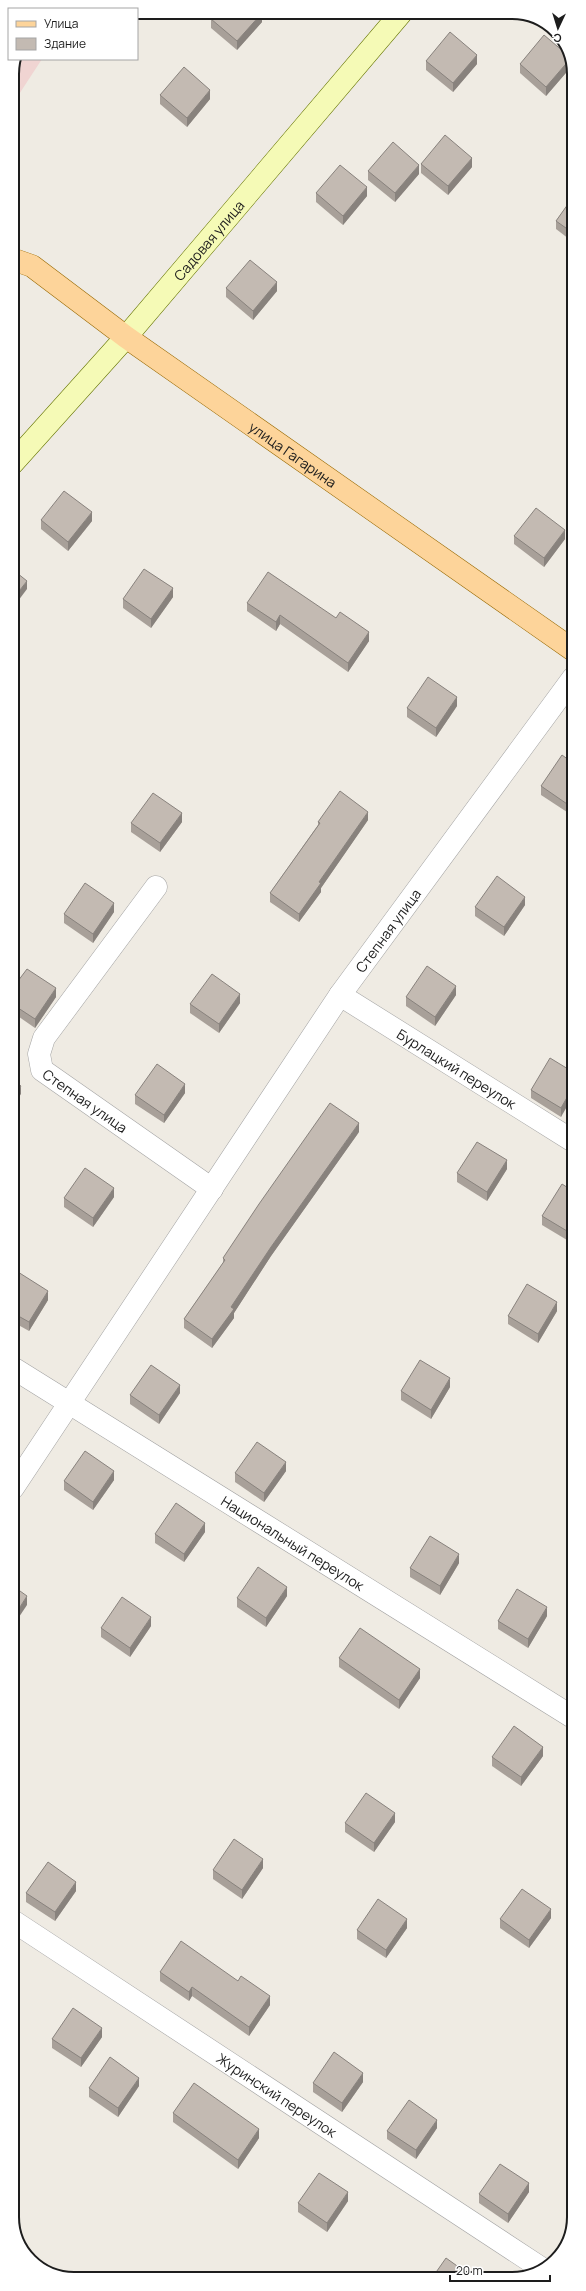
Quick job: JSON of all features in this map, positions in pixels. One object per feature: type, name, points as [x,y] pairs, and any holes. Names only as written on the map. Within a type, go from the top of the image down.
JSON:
[{"type":"main road","name":"улица Гагарина","points":[[19,261],[32,266],[126,337],[567,646]]},
{"type":"street","name":"Садовая улица","points":[[19,456],[126,337],[396,19]]},
{"type":"street","name":"Степная улица","points":[[19,1479],[340,995],[567,686]]},
{"type":"street","name":"Степная улица","points":[[156,887],[44,1038],[39,1054],[42,1070],[212,1189]]},
{"type":"street","name":"Бурлацкий переулок","points":[[340,995],[567,1138]]},
{"type":"street","name":"Национальный переулок","points":[[19,1372],[567,1714]]},
{"type":"street","name":"Журинский переулок","points":[[19,1925],[538,2266]]},
{"type":"shaded area","points":[[21,60],[41,60],[19,94]]},
{"type":"building","points":[[211,19],[257,19],[237,41]]},
{"type":"building","points":[[450,32],[477,55],[453,83],[426,61]]},
{"type":"building","points":[[538,42],[538,48],[559,48],[562,50],[566,63],[546,87],[520,64]]},
{"type":"building","points":[[184,67],[210,90],[187,118],[160,95]]},
{"type":"building","points":[[445,135],[472,158],[448,186],[421,164]]},
{"type":"building","points":[[393,142],[419,165],[395,193],[368,171]]},
{"type":"building","points":[[340,165],[367,187],[343,216],[316,193]]},
{"type":"building","points":[[567,205],[567,229],[556,221]]},
{"type":"building","points":[[250,260],[277,282],[253,311],[226,288]]},
{"type":"building","points":[[64,491],[92,512],[68,542],[41,520]]},
{"type":"building","points":[[536,508],[565,530],[544,558],[514,536]]},
{"type":"building","points":[[144,569],[173,588],[151,619],[123,599]]},
{"type":"building","points":[[268,572],[336,618],[340,612],[369,632],[348,663],[280,615],[276,622],[247,603]]},
{"type":"building","points":[[19,575],[27,581],[19,591]]},
{"type":"building","points":[[428,677],[457,697],[436,728],[407,708]]},
{"type":"building","points":[[562,755],[567,759],[567,804],[541,786]]},
{"type":"building","points":[[340,791],[368,812],[319,882],[321,883],[299,914],[270,893],[320,823],[318,822]]},
{"type":"building","points":[[153,793],[182,813],[160,843],[131,823]]},
{"type":"building","points":[[497,876],[525,897],[504,927],[475,907]]},
{"type":"building","points":[[85,883],[114,903],[93,934],[64,914]]},
{"type":"building","points":[[427,966],[456,986],[435,1017],[406,997]]},
{"type":"building","points":[[27,969],[56,988],[35,1019],[19,1009],[19,980]]},
{"type":"building","points":[[212,974],[240,994],[219,1024],[190,1004]]},
{"type":"building","points":[[550,1058],[567,1068],[567,1098],[561,1108],[531,1090]]},
{"type":"building","points":[[157,1064],[185,1084],[164,1115],[135,1095]]},
{"type":"building","points":[[330,1103],[359,1123],[271,1247],[231,1307],[234,1309],[212,1339],[184,1319],[225,1260],[223,1258],[259,1204]]},
{"type":"building","points":[[477,1142],[507,1160],[487,1192],[457,1173]]},
{"type":"building","points":[[85,1168],[114,1188],[93,1218],[64,1198]]},
{"type":"building","points":[[562,1184],[567,1187],[567,1231],[542,1216]]},
{"type":"building","points":[[19,1273],[48,1291],[29,1322],[19,1316]]},
{"type":"building","points":[[527,1284],[557,1302],[538,1334],[508,1316]]},
{"type":"building","points":[[420,1360],[450,1378],[431,1410],[401,1391]]},
{"type":"building","points":[[151,1365],[180,1385],[159,1415],[130,1395]]},
{"type":"building","points":[[257,1442],[286,1462],[264,1493],[235,1473]]},
{"type":"building","points":[[85,1451],[114,1471],[93,1502],[64,1481]]},
{"type":"building","points":[[176,1503],[205,1523],[184,1554],[155,1534]]},
{"type":"building","points":[[430,1536],[459,1554],[440,1586],[410,1568]]},
{"type":"building","points":[[258,1567],[287,1587],[266,1618],[237,1598]]},
{"type":"building","points":[[517,1589],[547,1607],[528,1639],[498,1621]]},
{"type":"building","points":[[19,1590],[27,1596],[19,1609]]},
{"type":"building","points":[[122,1597],[151,1617],[130,1648],[101,1628]]},
{"type":"building","points":[[360,1628],[420,1669],[399,1700],[339,1658]]},
{"type":"building","points":[[514,1726],[543,1747],[521,1777],[492,1757]]},
{"type":"building","points":[[366,1793],[395,1813],[374,1843],[345,1823]]},
{"type":"building","points":[[234,1839],[263,1859],[242,1890],[213,1870]]},
{"type":"building","points":[[48,1862],[76,1882],[55,1912],[26,1893]]},
{"type":"building","points":[[522,1889],[551,1909],[529,1940],[500,1919]]},
{"type":"building","points":[[378,1899],[407,1919],[386,1950],[357,1930]]},
{"type":"building","points":[[181,1941],[238,1981],[241,1976],[270,1996],[249,2027],[192,1987],[189,1992],[160,1972]]},
{"type":"building","points":[[73,2008],[102,2028],[81,2058],[52,2039]]},
{"type":"building","points":[[334,2052],[363,2073],[342,2103],[313,2083]]},
{"type":"building","points":[[110,2057],[139,2078],[118,2108],[89,2088]]},
{"type":"building","points":[[194,2083],[259,2129],[238,2160],[173,2113]]},
{"type":"building","points":[[409,2100],[437,2120],[416,2150],[387,2131]]},
{"type":"building","points":[[500,2164],[529,2183],[508,2214],[479,2194]]},
{"type":"building","points":[[319,2173],[348,2192],[327,2223],[298,2203]]},
{"type":"building","points":[[446,2258],[466,2272],[436,2272]]}]
